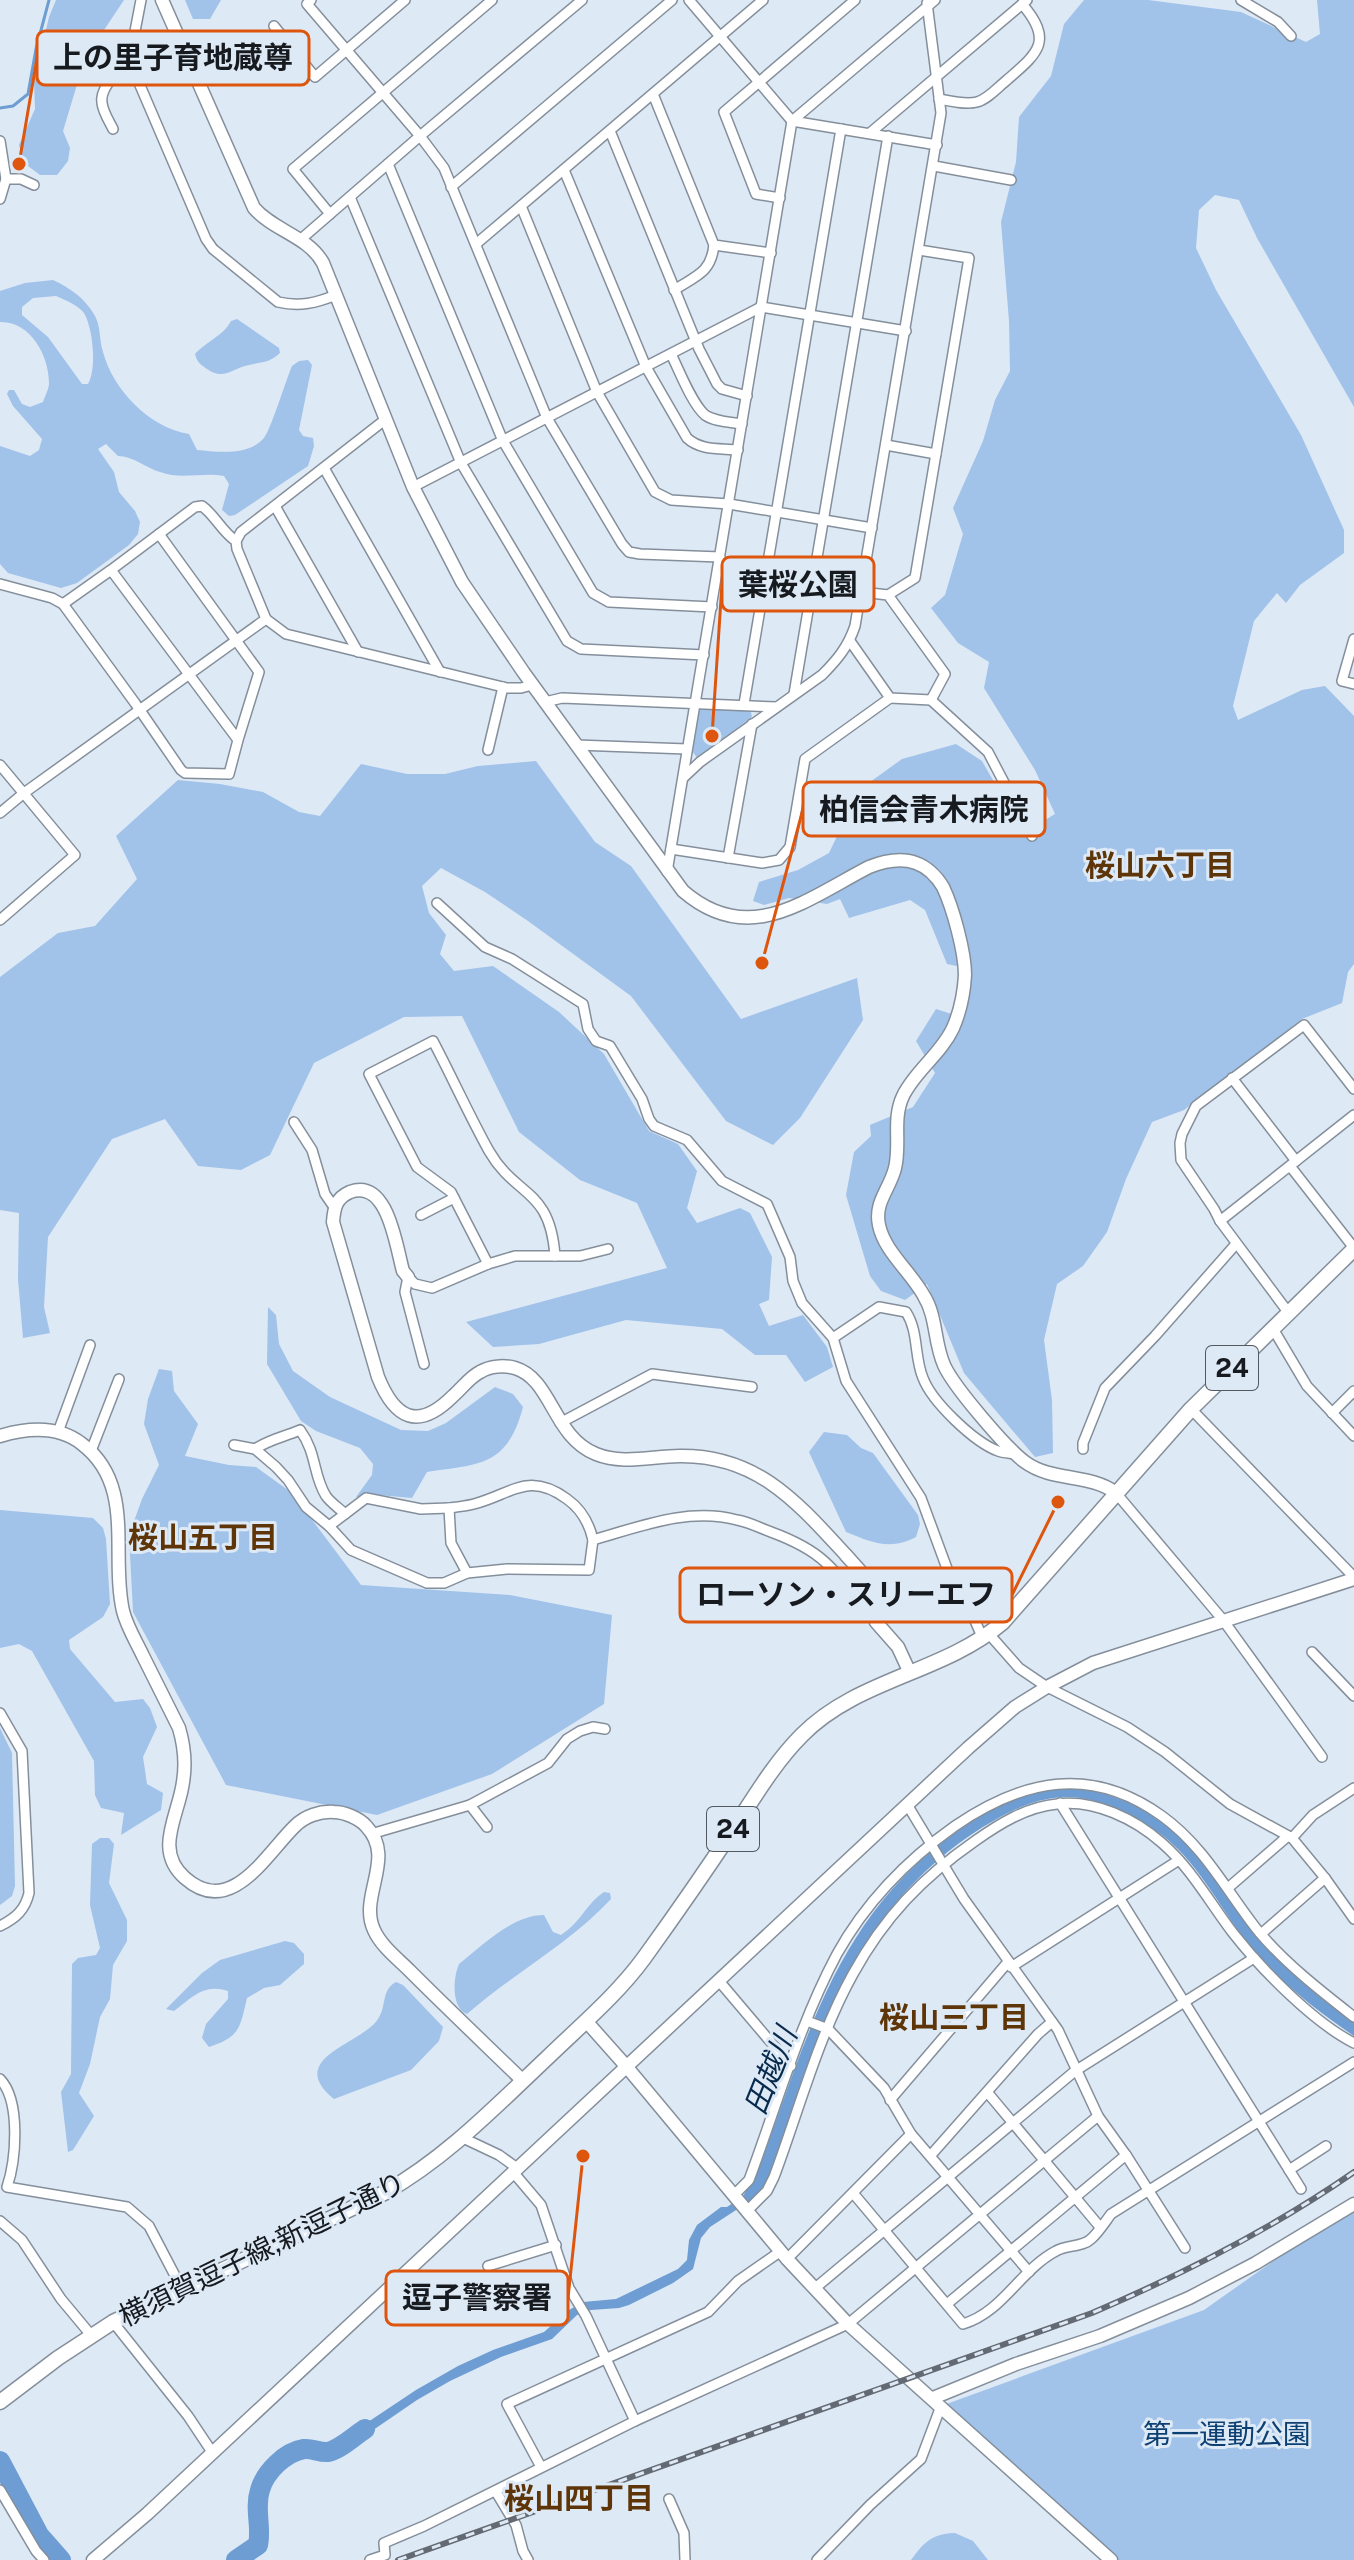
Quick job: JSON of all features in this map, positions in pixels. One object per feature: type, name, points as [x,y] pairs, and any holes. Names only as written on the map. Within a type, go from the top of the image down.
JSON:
[{"type":"main road","name":"横須賀逗子線;新逗子通り","points":[[0,2402],[113,2322],[384,2193],[430,2165],[463,2138],[586,2021],[643,1960],[761,1787],[800,1737],[835,1707],[957,1654],[986,1636],[1018,1608],[1191,1409],[1354,1248]]},
{"type":"street","points":[[113,129],[101,98],[130,57],[141,0]]},
{"type":"street","points":[[162,0],[254,208],[270,223],[318,254],[413,487],[462,582],[532,685],[683,891],[695,902],[730,917],[751,919],[774,915],[885,861],[903,860],[918,864],[932,873],[942,887],[963,956],[965,975],[962,999],[953,1028],[903,1096],[897,1113],[894,1169],[879,1202],[879,1229],[924,1294],[931,1309],[939,1350],[952,1379],[1016,1454],[1035,1468],[1103,1484],[1116,1493],[1223,1620],[1322,1757]]},
{"type":"street","points":[[274,26],[315,77],[405,0]]},
{"type":"street","points":[[330,214],[293,169],[492,0]]},
{"type":"street","points":[[300,240],[582,0]]},
{"type":"street","points":[[451,187],[672,0]]},
{"type":"street","points":[[689,0],[792,121],[937,145]]},
{"type":"street","points":[[476,244],[763,0]]},
{"type":"street","points":[[780,198],[756,194],[724,112],[855,0]]},
{"type":"street","points":[[1241,0],[1278,22],[1291,36]]},
{"type":"street","points":[[307,1],[439,159],[547,418],[622,544],[629,552],[640,554],[720,557]]},
{"type":"street","points":[[684,777],[700,762],[822,675],[850,641],[862,592],[937,145],[941,113],[930,2]]},
{"type":"street","points":[[667,872],[792,121],[930,2]]},
{"type":"street","points":[[870,133],[1025,2],[1040,31],[1039,45],[1033,58],[975,103],[939,99]]},
{"type":"street","points":[[130,57],[206,239],[213,249],[278,302],[306,305],[336,295]]},
{"type":"street","points":[[653,94],[714,245],[710,265],[674,290]]},
{"type":"street","points":[[744,704],[841,129]]},
{"type":"street","points":[[610,131],[695,342],[717,384],[722,389],[747,396]]},
{"type":"street","points":[[794,694],[888,136]]},
{"type":"street","points":[[0,141],[6,179],[0,199]]},
{"type":"street","points":[[388,164],[503,441],[593,593],[609,602],[712,607]]},
{"type":"street","points":[[934,166],[1011,180]]},
{"type":"street","points":[[564,170],[646,367],[687,438],[703,447],[738,450]]},
{"type":"street","points":[[6,179],[21,179],[34,185]]},
{"type":"street","points":[[350,197],[461,463],[567,641],[581,649],[704,655]]},
{"type":"street","points":[[521,206],[597,392],[655,492],[671,500],[729,504],[872,528]]},
{"type":"street","points":[[714,245],[771,253]]},
{"type":"street","points":[[862,592],[888,595],[915,578],[969,258],[919,250]]},
{"type":"street","points":[[413,487],[761,307],[906,331]]},
{"type":"street","points":[[671,354],[705,415],[742,424]]},
{"type":"street","points":[[386,419],[241,532],[236,541],[237,549],[266,619],[296,637],[503,687],[532,685]]},
{"type":"street","points":[[886,445],[936,454]]},
{"type":"street","points":[[324,468],[440,672]]},
{"type":"street","points":[[63,604],[195,507],[202,506],[236,541]]},
{"type":"street","points":[[275,506],[358,652]]},
{"type":"street","points":[[0,584],[63,604],[181,770],[185,773],[229,774],[259,672],[159,534]]},
{"type":"street","points":[[111,570],[238,740]]},
{"type":"street","points":[[888,595],[945,674],[931,700]]},
{"type":"street","points":[[0,813],[266,619]]},
{"type":"street","points":[[1354,639],[1342,681],[1354,684]]},
{"type":"street","points":[[850,641],[890,698]]},
{"type":"street","points":[[488,750],[503,687]]},
{"type":"street","points":[[545,702],[562,698],[776,707]]},
{"type":"street","points":[[671,849],[772,863],[786,854],[790,847],[805,759],[890,698],[931,700],[979,741],[988,752],[1032,836]]},
{"type":"street","points":[[728,858],[752,724]]},
{"type":"street","points":[[576,745],[687,749]]},
{"type":"street","points":[[0,765],[75,855],[0,920]]},
{"type":"street","points":[[437,903],[485,947],[512,959],[583,1004],[588,1029],[596,1041],[610,1046],[642,1099],[654,1126],[687,1140],[722,1181],[767,1204],[790,1257],[793,1281],[802,1303],[833,1338],[846,1381],[921,1498],[952,1582],[986,1636],[1019,1668],[1047,1687],[1127,1727],[1165,1752],[1230,1804],[1290,1837],[1353,1914]]},
{"type":"street","points":[[1288,1312],[1236,1244],[1181,1160],[1180,1143],[1196,1106],[1304,1025],[1354,1089]]},
{"type":"street","points":[[488,1264],[454,1198],[444,1186],[417,1167],[369,1074],[433,1041],[489,1151],[506,1173],[534,1196],[542,1207],[554,1238],[555,1256]]},
{"type":"street","points":[[1232,1078],[1354,1248]]},
{"type":"street","points":[[1220,1221],[1354,1115]]},
{"type":"street","points":[[294,1122],[312,1150],[325,1194],[334,1207]]},
{"type":"street","points":[[608,1249],[580,1256],[515,1256],[432,1288],[415,1284],[403,1271],[381,1200],[374,1194],[356,1190],[340,1199],[334,1207],[333,1222],[378,1377],[384,1393],[396,1409],[414,1417],[425,1416],[450,1400],[479,1372],[503,1366],[517,1369],[536,1381],[560,1423],[580,1445],[595,1454],[614,1459],[702,1457],[762,1476],[800,1504],[864,1576],[879,1602],[876,1622]]},
{"type":"street","points":[[421,1215],[454,1198]]},
{"type":"street","points":[[1083,1449],[1105,1388],[1236,1244]]},
{"type":"street","points":[[408,1277],[405,1292],[424,1364]]},
{"type":"street","points":[[833,1338],[879,1307],[906,1312],[912,1321],[922,1377],[932,1394],[976,1439],[998,1451],[1016,1454]]},
{"type":"street","points":[[1272,1327],[1307,1386],[1354,1436]]},
{"type":"street","points":[[58,1432],[90,1345]]},
{"type":"street","points":[[560,1423],[652,1374],[752,1387]]},
{"type":"street","points":[[91,1451],[119,1379]]},
{"type":"street","points":[[1332,1413],[1354,1391]]},
{"type":"street","points":[[93,2560],[147,2514],[999,1720],[1047,1687],[1114,1655],[1354,1578],[1191,1409]]},
{"type":"street","points":[[0,1436],[27,1430],[58,1432],[77,1440],[91,1451],[107,1472],[116,1498],[121,1596],[126,1622],[181,1736],[183,1784],[168,1840],[179,1872],[204,1889],[232,1887],[252,1874],[295,1825],[310,1816],[325,1811],[342,1812],[367,1826],[379,1853],[379,1869],[369,1910],[374,1932],[418,1980],[523,2081]]},
{"type":"street","points":[[255,1449],[272,1438],[281,1438],[300,1430],[313,1452],[327,1498],[345,1514]]},
{"type":"street","points":[[234,1445],[255,1449],[288,1480],[306,1507],[351,1550],[427,1583],[444,1583],[467,1573],[507,1569],[589,1570],[593,1540],[582,1512],[555,1491],[534,1484],[519,1486],[475,1504],[449,1508],[421,1509],[366,1498],[329,1526]]},
{"type":"street","points":[[449,1508],[451,1543],[467,1573]]},
{"type":"street","points":[[593,1540],[668,1519],[695,1516],[738,1520],[789,1539],[818,1556],[849,1585],[861,1605],[898,1647],[910,1673]]},
{"type":"street","points":[[1312,1652],[1354,1696]]},
{"type":"street","points":[[0,1713],[22,1751],[29,1893],[26,1907],[13,1920],[0,1926]]},
{"type":"street","points":[[371,1834],[470,1805],[548,1763],[567,1739],[580,1731],[593,1727],[605,1729]]},
{"type":"street","points":[[735,2196],[749,2180],[808,2022],[838,1952],[865,1913],[883,1888],[932,1844],[992,1802],[1022,1790],[1064,1783],[1093,1785],[1130,1797],[1169,1821],[1204,1856],[1261,1934],[1354,2017]]},
{"type":"street","points":[[1228,1888],[1313,1815],[1354,1788]]},
{"type":"street","points":[[1060,1803],[1301,2189]]},
{"type":"street","points":[[746,2210],[767,2191],[774,2177],[827,2029],[876,1936],[897,1907],[942,1862],[1004,1822],[1034,1809],[1060,1803],[1100,1808],[1149,1832],[1179,1860],[1254,1958],[1309,2010],[1354,2043]]},
{"type":"street","points":[[470,1805],[487,1827]]},
{"type":"street","points":[[908,1806],[964,1899],[1052,2022],[1098,2116],[1149,2189],[1185,2248]]},
{"type":"street","points":[[890,2100],[1010,1964],[1179,1860]]},
{"type":"street","points":[[1261,1934],[1325,1878]]},
{"type":"street","points":[[814,2289],[1075,2071],[1254,1958]]},
{"type":"street","points":[[719,1981],[791,2066]]},
{"type":"street","points":[[586,2021],[784,2255],[848,2324],[1111,2560]]},
{"type":"street","points":[[808,2022],[827,2029],[884,2088],[911,2134],[1029,2272]]},
{"type":"street","points":[[931,2155],[1052,2022]]},
{"type":"street","points":[[853,2193],[963,2324],[990,2312],[1029,2272],[1056,2251],[1090,2240],[1111,2214],[1354,2062]]},
{"type":"street","points":[[0,2079],[11,2094],[14,2156],[13,2169],[3,2191],[127,2207],[149,2226],[182,2289]]},
{"type":"street","points":[[987,2092],[1100,2227]]},
{"type":"street","points":[[370,2560],[385,2555],[384,2543],[496,2492],[635,2421],[848,2324],[1098,2116]]},
{"type":"street","points":[[541,2467],[507,2404],[708,2312],[738,2281],[784,2255],[853,2193],[911,2134]]},
{"type":"street","points":[[463,2138],[499,2155],[515,2170],[541,2205],[575,2301],[586,2316],[635,2421]]},
{"type":"street","points":[[1289,2170],[1326,2146]]},
{"type":"street","points":[[947,2304],[1126,2155]]},
{"type":"street","points":[[817,2560],[870,2505],[921,2459],[937,2402],[1016,2364],[1134,2323],[1189,2298],[1256,2263],[1354,2204]]},
{"type":"street","points":[[0,2221],[22,2240],[61,2299],[91,2335]]},
{"type":"street","points":[[488,2266],[556,2245]]},
{"type":"street","points":[[113,2322],[188,2416],[212,2452]]},
{"type":"street","points":[[0,2490],[44,2560]]},
{"type":"street","points":[[496,2492],[514,2519],[528,2560]]},
{"type":"street","points":[[669,2499],[684,2533],[685,2560]]},
{"type":"green space","points":[[56,0],[124,0],[104,30],[89,45],[63,131],[70,148],[68,161],[57,175],[40,175],[24,163],[19,145],[35,109],[34,81]]},
{"type":"green space","points":[[185,0],[221,0],[210,19],[193,19]]},
{"type":"green space","points":[[1084,0],[1148,0],[1241,12],[1306,42],[1320,34],[1317,0],[1354,0],[1354,407],[1257,238],[1239,200],[1215,195],[1199,210],[1196,248],[1216,290],[1301,435],[1344,530],[1344,553],[1300,585],[1286,603],[1277,593],[1254,621],[1233,706],[1238,720],[1302,690],[1325,686],[1354,716],[1354,964],[1348,972],[1342,1003],[1302,1019],[1184,1110],[1152,1122],[1126,1179],[1107,1232],[1083,1266],[1057,1284],[1044,1340],[1052,1400],[1053,1453],[1035,1457],[964,1373],[927,1284],[905,1300],[881,1291],[870,1276],[846,1195],[854,1152],[871,1136],[870,1125],[913,1107],[935,1073],[916,1041],[936,1009],[961,1017],[971,969],[947,964],[925,910],[910,900],[849,918],[840,899],[827,904],[789,898],[764,905],[753,901],[759,882],[798,870],[829,853],[859,790],[902,759],[956,744],[982,761],[1017,822],[1035,826],[1055,814],[1035,770],[984,688],[989,662],[958,643],[931,608],[945,595],[963,534],[953,508],[983,441],[995,400],[1010,371],[1001,222],[1016,162],[1019,117],[1051,76],[1064,24]]},
{"type":"green space","points":[[53,280],[82,299],[97,320],[108,366],[124,393],[161,424],[189,434],[197,450],[232,452],[257,444],[267,433],[292,366],[308,360],[312,365],[299,430],[303,436],[313,438],[308,466],[229,516],[222,510],[229,484],[224,476],[168,474],[118,456],[106,444],[98,449],[114,472],[119,492],[135,511],[140,522],[138,534],[129,545],[77,583],[61,588],[8,573],[0,564],[0,446],[30,456],[39,450],[42,439],[13,406],[7,394],[9,390],[14,390],[22,404],[30,407],[43,402],[49,383],[46,362],[29,333],[11,323],[0,322],[0,291],[25,283]],"holes":[[[56,296],[78,308],[87,320],[93,359],[88,384],[82,384],[48,337],[22,315],[22,307],[33,298]]]},
{"type":"green space","points":[[237,319],[279,348],[280,353],[268,361],[218,374],[199,363],[195,354]]},
{"type":"green space","points":[[706,706],[747,709],[752,717],[698,759],[692,751],[698,711]]},
{"type":"green space","points":[[536,761],[595,842],[631,866],[741,1019],[857,978],[863,1020],[800,1118],[773,1145],[726,1121],[631,996],[485,892],[441,868],[422,886],[429,913],[446,935],[440,954],[454,971],[493,966],[559,1012],[604,1054],[649,1131],[678,1144],[697,1171],[687,1208],[697,1223],[740,1208],[750,1213],[772,1257],[769,1300],[759,1304],[769,1326],[803,1315],[827,1347],[833,1367],[805,1382],[786,1355],[755,1355],[722,1329],[626,1320],[539,1344],[493,1347],[466,1322],[667,1268],[637,1203],[580,1180],[519,1132],[462,1016],[404,1017],[314,1063],[270,1155],[241,1170],[198,1166],[165,1119],[112,1139],[48,1237],[44,1307],[50,1333],[23,1338],[18,1279],[19,1213],[0,1210],[0,977],[58,933],[95,926],[137,879],[116,836],[178,780],[263,792],[299,812],[320,816],[361,764],[407,774],[445,774],[478,766]]},
{"type":"green space","points":[[268,1307],[276,1315],[279,1344],[293,1371],[330,1397],[401,1430],[428,1431],[446,1423],[495,1387],[513,1394],[523,1407],[509,1441],[500,1452],[476,1464],[427,1472],[412,1498],[356,1497],[372,1475],[373,1464],[360,1448],[316,1431],[301,1421],[267,1364]]},
{"type":"green space","points":[[159,1369],[172,1371],[174,1391],[198,1424],[185,1456],[256,1467],[292,1493],[361,1585],[510,1595],[612,1615],[604,1704],[492,1774],[377,1815],[226,1785],[133,1612],[129,1535],[159,1465],[144,1424],[148,1399]]},
{"type":"green space","points":[[824,1432],[847,1435],[861,1448],[873,1453],[918,1515],[920,1524],[916,1537],[889,1544],[872,1542],[846,1532],[809,1452]]},
{"type":"green space","points":[[0,1510],[93,1518],[103,1528],[110,1604],[103,1617],[69,1640],[70,1649],[115,1702],[143,1699],[150,1708],[157,1727],[143,1757],[147,1784],[163,1793],[161,1810],[121,1835],[124,1813],[101,1808],[95,1795],[94,1761],[32,1651],[19,1644],[0,1648]]},
{"type":"green space","points":[[0,1728],[12,1753],[15,1886],[12,1896],[0,1905]]},
{"type":"green space","points":[[100,1838],[109,1838],[114,1844],[109,1883],[127,1920],[127,1941],[113,1965],[110,1999],[100,2017],[90,2064],[79,2093],[94,2116],[73,2150],[68,2152],[61,2092],[71,2074],[72,1964],[78,1958],[96,1955],[100,1948],[90,1905],[92,1844]]},
{"type":"green space","points":[[604,1892],[610,1893],[611,1899],[595,1915],[467,2014],[462,2011],[455,1992],[459,1964],[498,1933],[532,1916],[544,1915],[553,1932],[561,1935]]},
{"type":"green space","points":[[285,1941],[294,1943],[304,1954],[304,1964],[280,1985],[264,1988],[247,1998],[240,2024],[227,2039],[209,2047],[202,2038],[206,2024],[228,1999],[228,1991],[205,1990],[174,2011],[166,2009],[202,1973],[220,1960]]},
{"type":"green space","points":[[396,1982],[403,1985],[443,2027],[439,2041],[411,2070],[334,2099],[321,2086],[317,2074],[320,2064],[374,2024],[388,1990]]},
{"type":"green space","name":"第一運動公園","points":[[1354,2204],[1354,2560],[1118,2560],[1093,2545],[941,2406],[1204,2310]]},
{"type":"green space","points":[[955,2533],[973,2541],[988,2560],[911,2560],[929,2540]]},
{"type":"shaded area","points":[[1065,1787],[1113,1797],[1134,1805],[1171,1830],[1204,1864],[1274,1955],[1354,2023],[1354,2036],[1269,1968],[1184,1856],[1149,1826],[1114,1808],[1076,1797],[1046,1799],[1019,1808],[970,1835],[947,1852],[906,1891],[871,1936],[831,2006],[769,2178],[756,2197],[710,2227],[701,2238],[693,2269],[629,2305],[577,2315],[552,2339],[501,2357],[450,2381],[344,2450],[341,2440],[458,2366],[544,2332],[583,2302],[616,2299],[678,2269],[687,2260],[689,2240],[697,2225],[721,2207],[727,2207],[743,2196],[759,2168],[793,2073],[830,1984],[853,1942],[881,1903],[914,1866],[968,1824],[1021,1797]]},
{"type":"waterway","points":[[0,108],[13,106],[28,94],[49,0]]},
{"type":"waterway","name":"田越川","points":[[236,2560],[258,2545],[258,2497],[266,2476],[277,2464],[290,2454],[304,2449],[333,2450],[365,2429]]},
{"type":"waterway","name":"田越川","points":[[0,2461],[39,2535],[61,2560]]},
{"type":"railway","points":[[398,2560],[1092,2313],[1226,2249],[1291,2213],[1354,2172]]},
{"type":"place","name":"上の里子育地蔵尊","points":[[19,164]]},
{"type":"place","name":"葉桜公園","points":[[712,736]]},
{"type":"place","name":"柏信会青木病院","points":[[762,963]]},
{"type":"place","name":"ローソン・スリーエフ","points":[[1058,1502]]},
{"type":"place","name":"逗子警察署","points":[[583,2156]]},
{"type":"district","name":"桜山六丁目","points":[[1160,866]]},
{"type":"district","name":"桜山五丁目","points":[[203,1538]]},
{"type":"district","name":"桜山三丁目","points":[[954,2018]]},
{"type":"district","name":"桜山四丁目","points":[[579,2499]]}]
